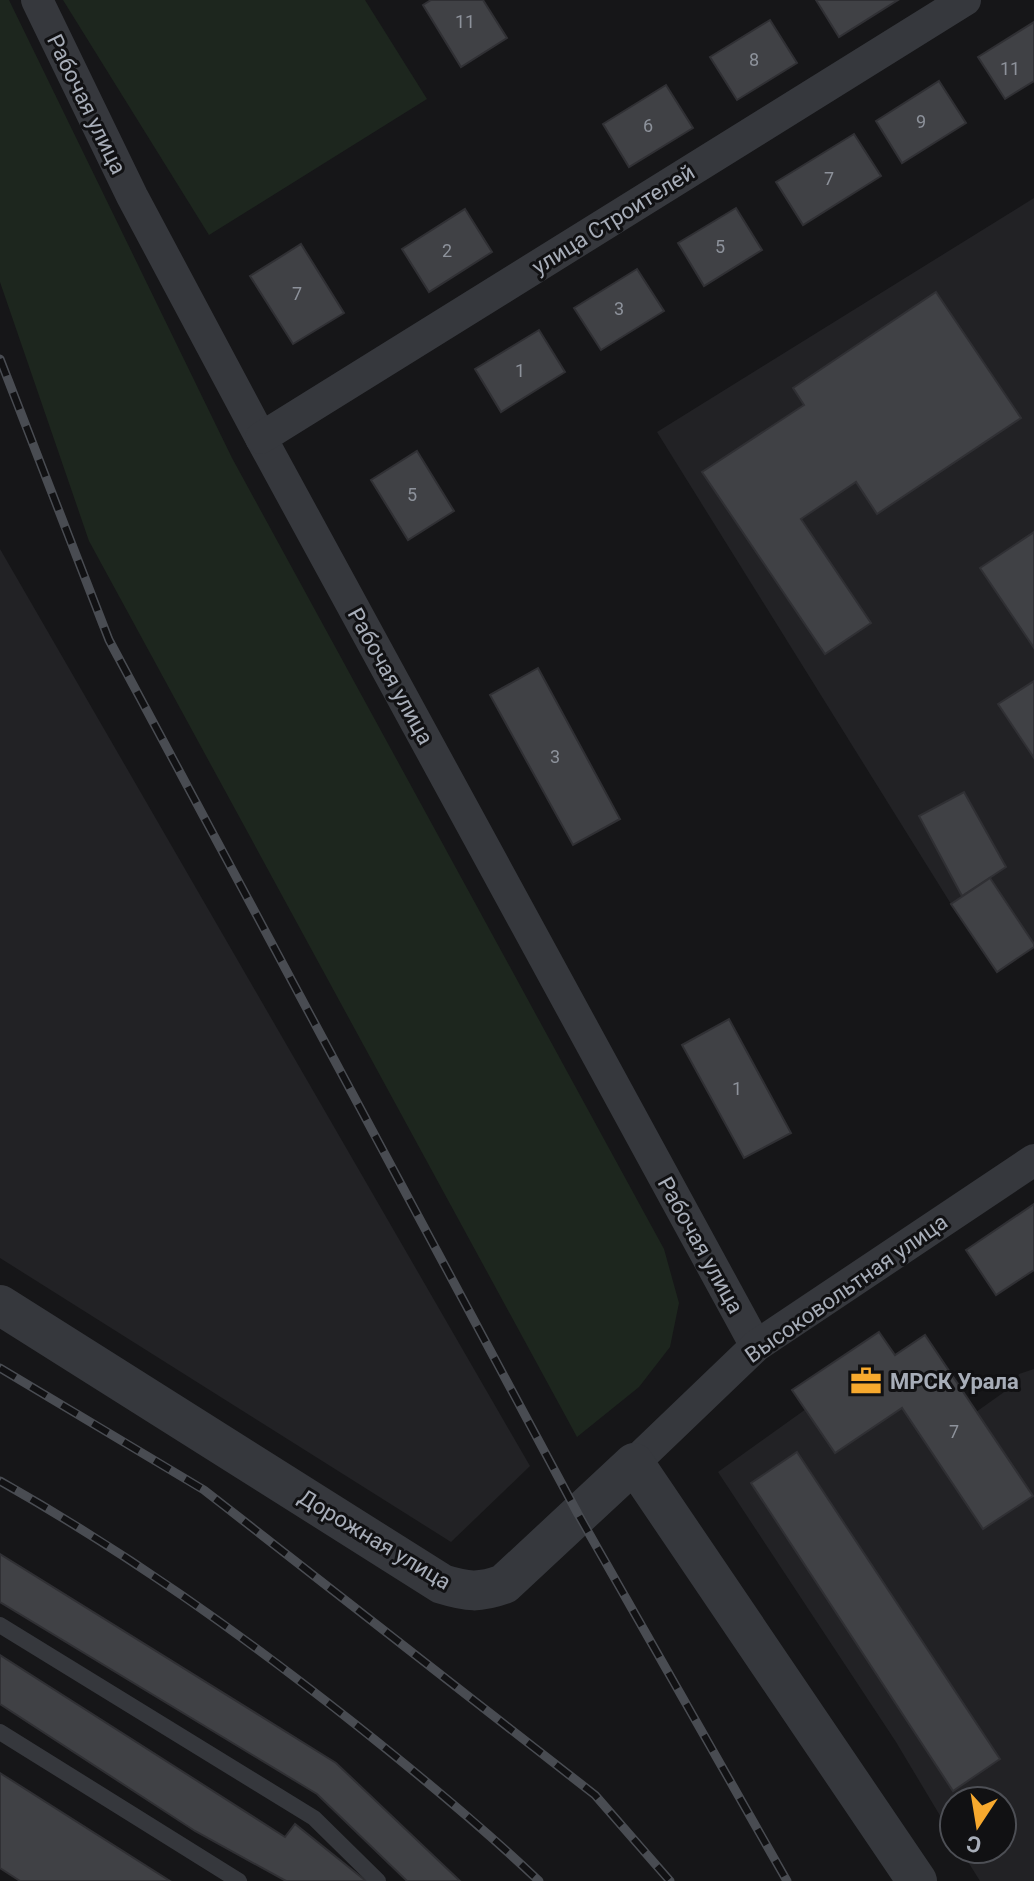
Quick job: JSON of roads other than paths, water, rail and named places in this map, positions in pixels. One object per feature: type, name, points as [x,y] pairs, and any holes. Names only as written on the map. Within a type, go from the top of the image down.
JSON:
[{"type":"street","name":"Рабочая улица","points":[[37,0],[132,196],[261,438],[756,1346]]},
{"type":"street","name":"улица Строителей","points":[[261,438],[965,0]]},
{"type":"street","name":"Высоковольтная улица","points":[[634,1463],[756,1346],[1034,1160]]},
{"type":"street","name":"Дорожная улица","points":[[0,1305],[442,1584],[463,1590],[484,1591],[504,1584],[634,1463]]},
{"type":"street","points":[[634,1463],[917,1881]]},
{"type":"lane","points":[[0,1625],[314,1818],[378,1881]]},
{"type":"lane","points":[[0,1732],[239,1881]]},
{"type":"railway","points":[[0,359],[109,640],[578,1514],[787,1881]]},
{"type":"railway","points":[[0,1368],[204,1490],[595,1795],[670,1881]]},
{"type":"railway","points":[[0,1481],[138,1566],[269,1658],[425,1781],[539,1881]]},
{"type":"place","name":"МРСК Урала","points":[[866,1381]]}]
